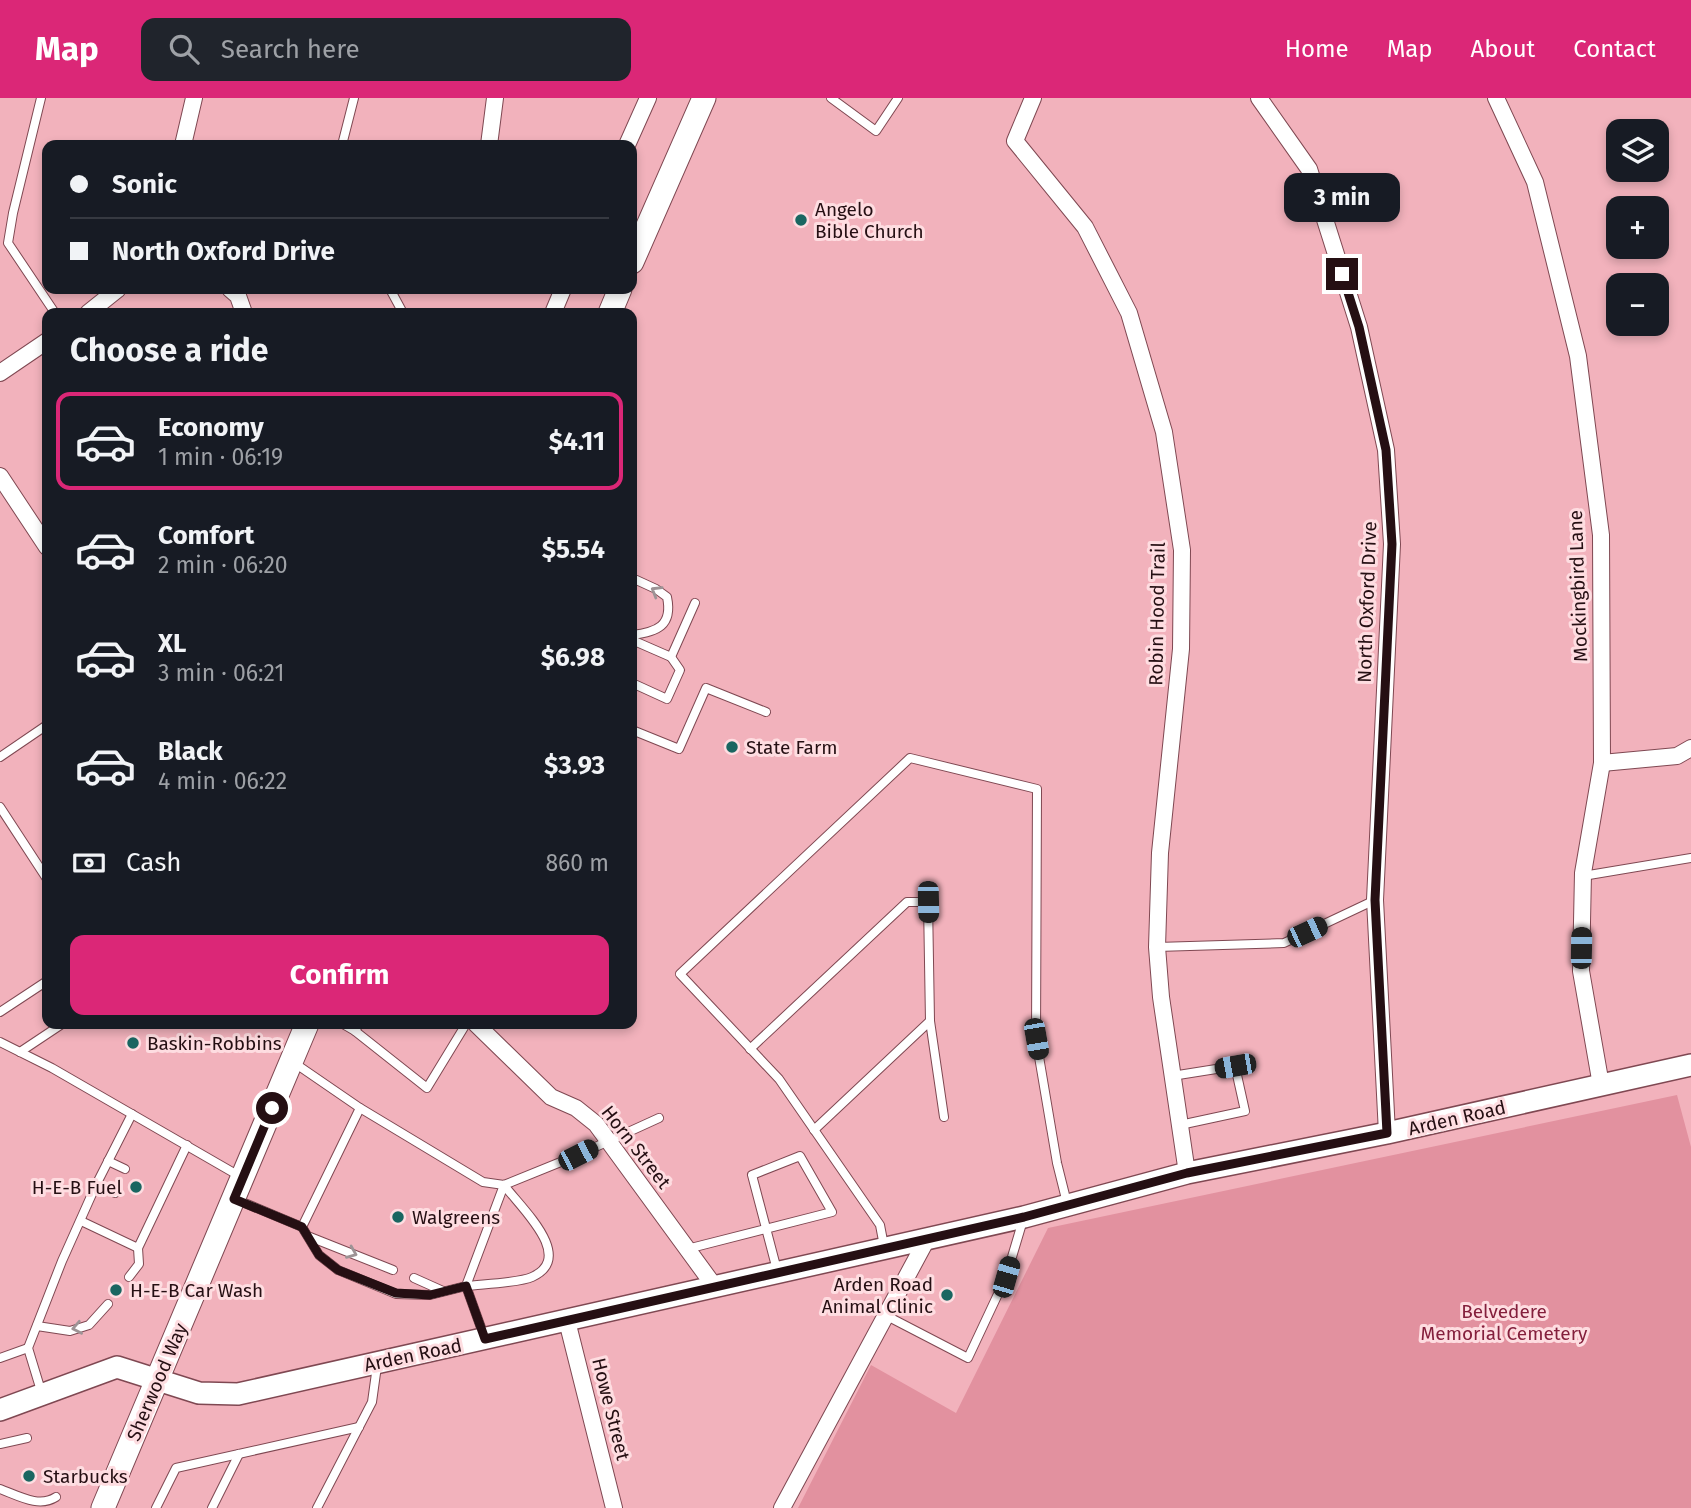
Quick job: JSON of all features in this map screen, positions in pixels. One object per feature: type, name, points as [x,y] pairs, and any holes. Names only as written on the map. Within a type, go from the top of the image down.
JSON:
[{"type":"main road","points":[[637,251],[704,98]]},
{"type":"main road","name":"Sherwood Way","points":[[103,1508],[305,1029]]},
{"type":"main road","name":"Arden Road","points":[[0,1410],[117,1367],[198,1393],[238,1394],[1024,1217],[1187,1173],[1387,1133],[1691,1065]]},
{"type":"street","points":[[184,140],[194,98]]},
{"type":"street","points":[[490,140],[495,98]]},
{"type":"street","points":[[629,140],[648,98]]},
{"type":"street","name":"Robin Hood Trail","points":[[1033,98],[1015,141],[1085,227],[1129,313],[1164,432],[1182,550],[1181,649],[1160,853],[1157,947],[1161,997],[1187,1173]]},
{"type":"street","name":"North Oxford Drive","points":[[1259,98],[1309,169],[1359,327],[1386,450],[1392,544],[1375,900],[1387,1133]]},
{"type":"street","name":"Mockingbird Lane","points":[[1496,98],[1535,182],[1578,356],[1601,535],[1602,763],[1583,877],[1581,971],[1601,1085]]},
{"type":"street","points":[[94,308],[112,294]]},
{"type":"street","points":[[0,373],[42,344]]},
{"type":"street","points":[[0,476],[42,539]]},
{"type":"street","points":[[1602,763],[1677,756],[1691,748]]},
{"type":"street","name":"Horn Street","points":[[481,1029],[551,1097],[576,1108],[596,1124],[715,1287]]},
{"type":"street","points":[[782,1508],[927,1239]]},
{"type":"street","name":"Howe Street","points":[[567,1321],[614,1508]]},
{"type":"lane","points":[[41,98],[8,243],[42,294]]},
{"type":"lane","points":[[343,140],[354,98]]},
{"type":"lane","points":[[831,98],[876,131],[898,98]]},
{"type":"lane","points":[[637,580],[667,597],[670,611],[664,624],[652,632],[637,636]]},
{"type":"lane","points":[[671,657],[695,603]]},
{"type":"lane","points":[[637,640],[671,657],[680,670],[667,698],[637,685]]},
{"type":"lane","points":[[637,732],[679,749],[706,688],[766,712]]},
{"type":"lane","points":[[0,757],[42,728]]},
{"type":"lane","points":[[885,1249],[880,1226],[779,1079],[680,974],[910,758],[1037,789],[1036,1039],[1057,1163],[1068,1204]]},
{"type":"lane","points":[[0,807],[42,871]]},
{"type":"lane","points":[[1583,877],[1691,858]]},
{"type":"lane","points":[[1157,947],[1284,943],[1375,900]]},
{"type":"lane","points":[[750,1049],[906,902],[928,902],[930,1021],[944,1117]]},
{"type":"lane","points":[[0,1012],[42,984]]},
{"type":"lane","points":[[814,1130],[930,1021]]},
{"type":"lane","points":[[20,1052],[54,1029]]},
{"type":"lane","points":[[359,1029],[426,1088],[463,1029]]},
{"type":"lane","points":[[0,1042],[187,1146],[238,1189],[302,1227],[319,1255],[338,1270],[396,1293],[430,1295],[466,1286],[530,1278],[545,1268],[551,1254],[548,1242],[504,1185]]},
{"type":"lane","points":[[292,1061],[360,1108],[483,1182],[504,1185],[659,1118]]},
{"type":"lane","points":[[1172,1076],[1235,1066],[1245,1111],[1180,1125]]},
{"type":"lane","points":[[302,1227],[360,1108]]},
{"type":"lane","points":[[42,1395],[28,1348],[62,1261],[132,1114]]},
{"type":"lane","points":[[129,1277],[139,1264],[138,1248],[187,1146]]},
{"type":"lane","points":[[687,1249],[766,1228],[832,1212],[800,1156],[752,1175],[766,1228],[778,1273]]},
{"type":"lane","points":[[108,1161],[125,1169]]},
{"type":"lane","points":[[157,1182],[167,1186]]},
{"type":"lane","points":[[96,1185],[115,1193]]},
{"type":"lane","points":[[485,1339],[466,1286],[504,1185]]},
{"type":"lane","points":[[147,1204],[157,1208]]},
{"type":"lane","points":[[885,1315],[968,1358],[1006,1277],[1024,1217]]},
{"type":"lane","points":[[81,1222],[138,1248]]},
{"type":"lane","points":[[310,1237],[393,1270]]},
{"type":"lane","points":[[414,1278],[444,1292]]},
{"type":"lane","points":[[37,1326],[70,1331],[89,1325],[108,1304]]},
{"type":"lane","points":[[0,1358],[28,1348]]},
{"type":"lane","points":[[317,1508],[372,1402],[378,1363]]},
{"type":"lane","points":[[156,1508],[176,1468],[359,1427]]},
{"type":"lane","points":[[0,1444],[27,1438]]},
{"type":"lane","points":[[212,1508],[239,1454]]},
{"type":"lane","points":[[0,1489],[41,1505],[56,1497]]},
{"type":"green space","name":"Belvedere Memorial Cemetery","points":[[1677,1095],[1691,1147],[1691,1508],[798,1508],[871,1365],[956,1413],[1048,1228]]},
{"type":"place","name":"Angelo Bible Church","points":[[801,220]]},
{"type":"place","name":"State Farm","points":[[732,747]]},
{"type":"place","name":"Baskin-Robbins","points":[[133,1043]]},
{"type":"place","name":"H-E-B Fuel","points":[[136,1187]]},
{"type":"place","name":"Walgreens","points":[[398,1217]]},
{"type":"place","name":"H-E-B Car Wash","points":[[116,1290]]},
{"type":"place","name":"Arden Road Animal Clinic","points":[[947,1295]]},
{"type":"place","name":"Starbucks","points":[[29,1476]]},
{"type":"route","points":[[272,1108],[234,1199],[302,1227],[319,1255],[338,1270],[396,1293],[430,1295],[466,1286],[485,1339],[1024,1217],[1187,1173],[1387,1133],[1375,900],[1392,544],[1386,450],[1359,327],[1342,274]]}]
